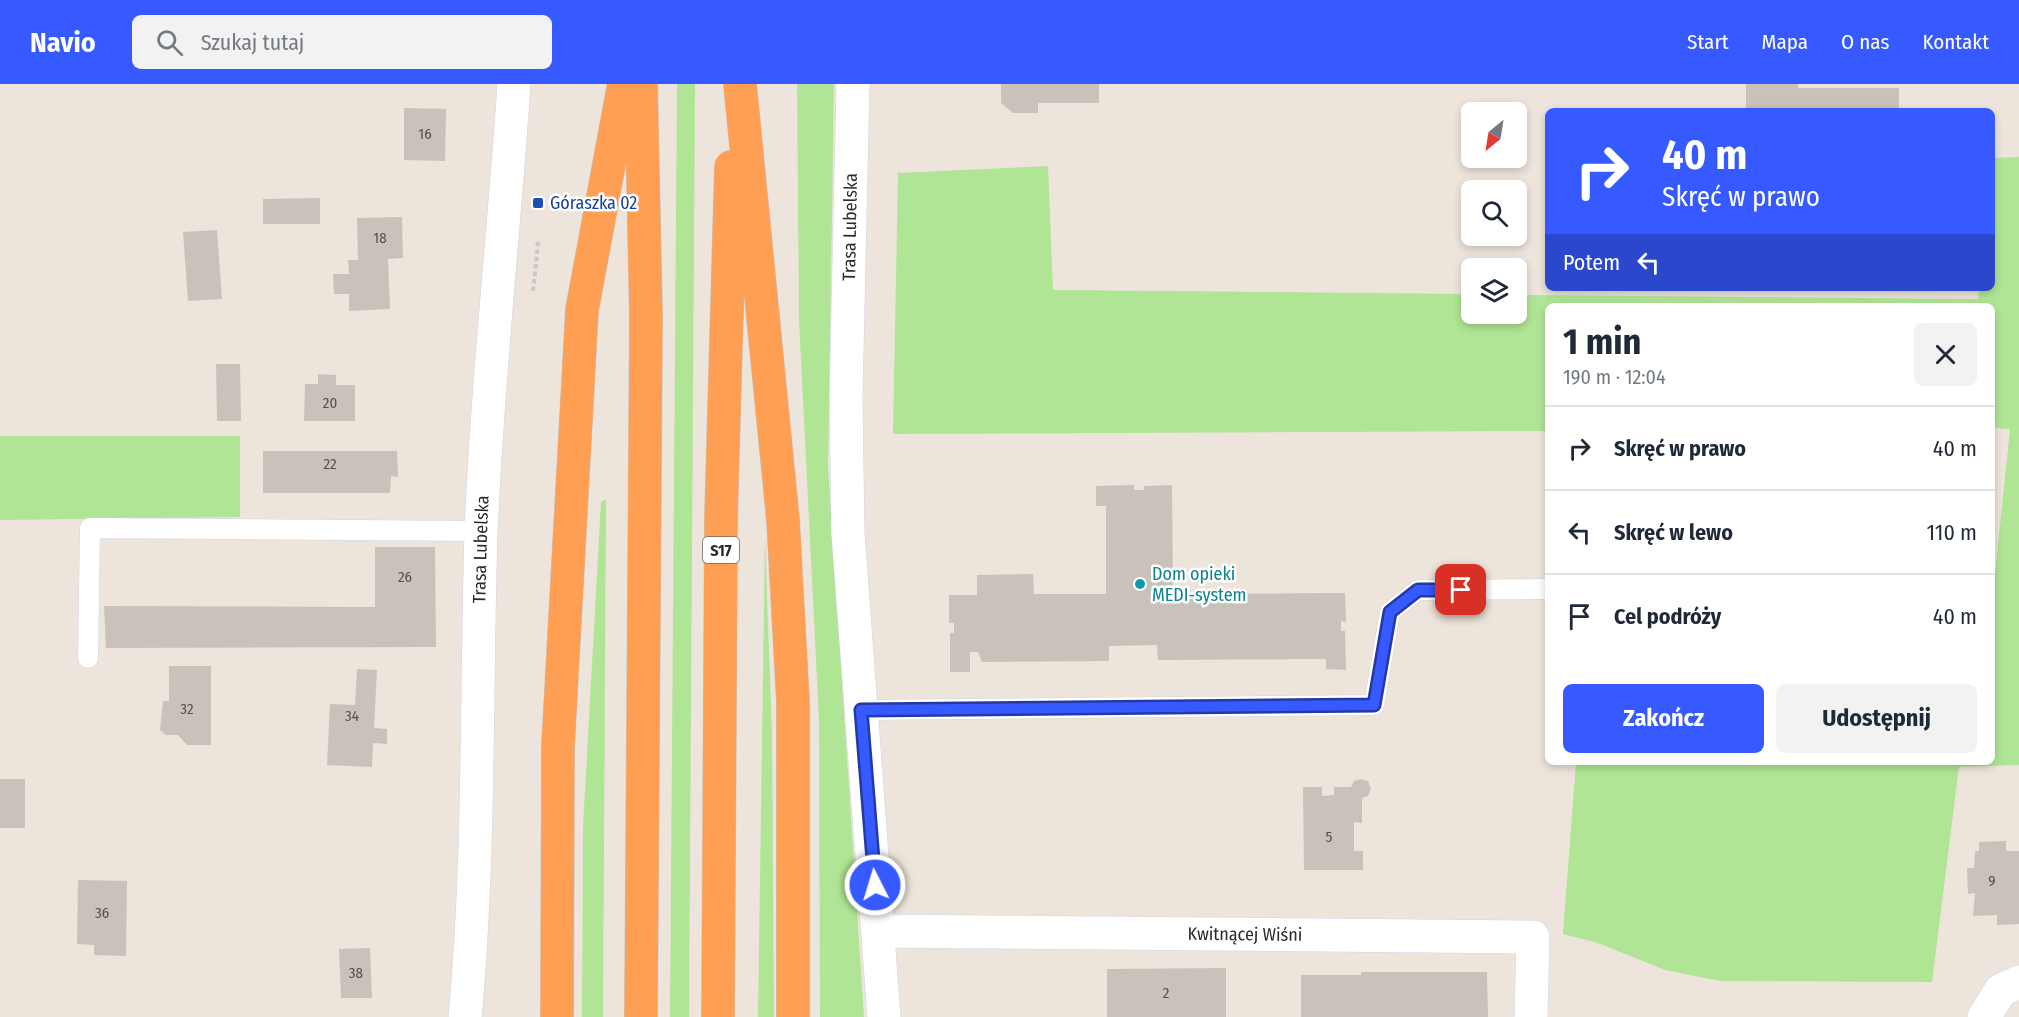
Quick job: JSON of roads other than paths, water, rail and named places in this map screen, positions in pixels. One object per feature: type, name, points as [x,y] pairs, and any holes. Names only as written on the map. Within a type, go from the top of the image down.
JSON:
[{"type":"highway","points":[[557,1017],[558,746],[582,310],[624,84]]},
{"type":"highway","points":[[641,1017],[646,328],[642,84]]},
{"type":"highway","name":"S17","points":[[718,1017],[721,519],[733,84]]},
{"type":"highway","points":[[740,84],[783,520],[793,702],[793,1017]]},
{"type":"street","name":"Trasa Lubelska","points":[[465,1017],[476,849],[481,531],[514,84]]},
{"type":"street","name":"Trasa Lubelska","points":[[853,84],[846,398],[848,532],[884,1017]]},
{"type":"street","name":"Kwitnącej Wiśni","points":[[879,931],[1533,937],[1532,1017]]},
{"type":"street","points":[[1984,1017],[2001,990],[2019,982]]},
{"type":"lane","points":[[88,658],[90,528],[481,531]]},
{"type":"lane","points":[[861,710],[1374,705],[1390,612],[1418,590],[1545,589]]},
{"type":"place","name":"Góraszka 02","points":[[538,203]]},
{"type":"place","name":"Dom opieki MEDI-system","points":[[1140,584]]}]
